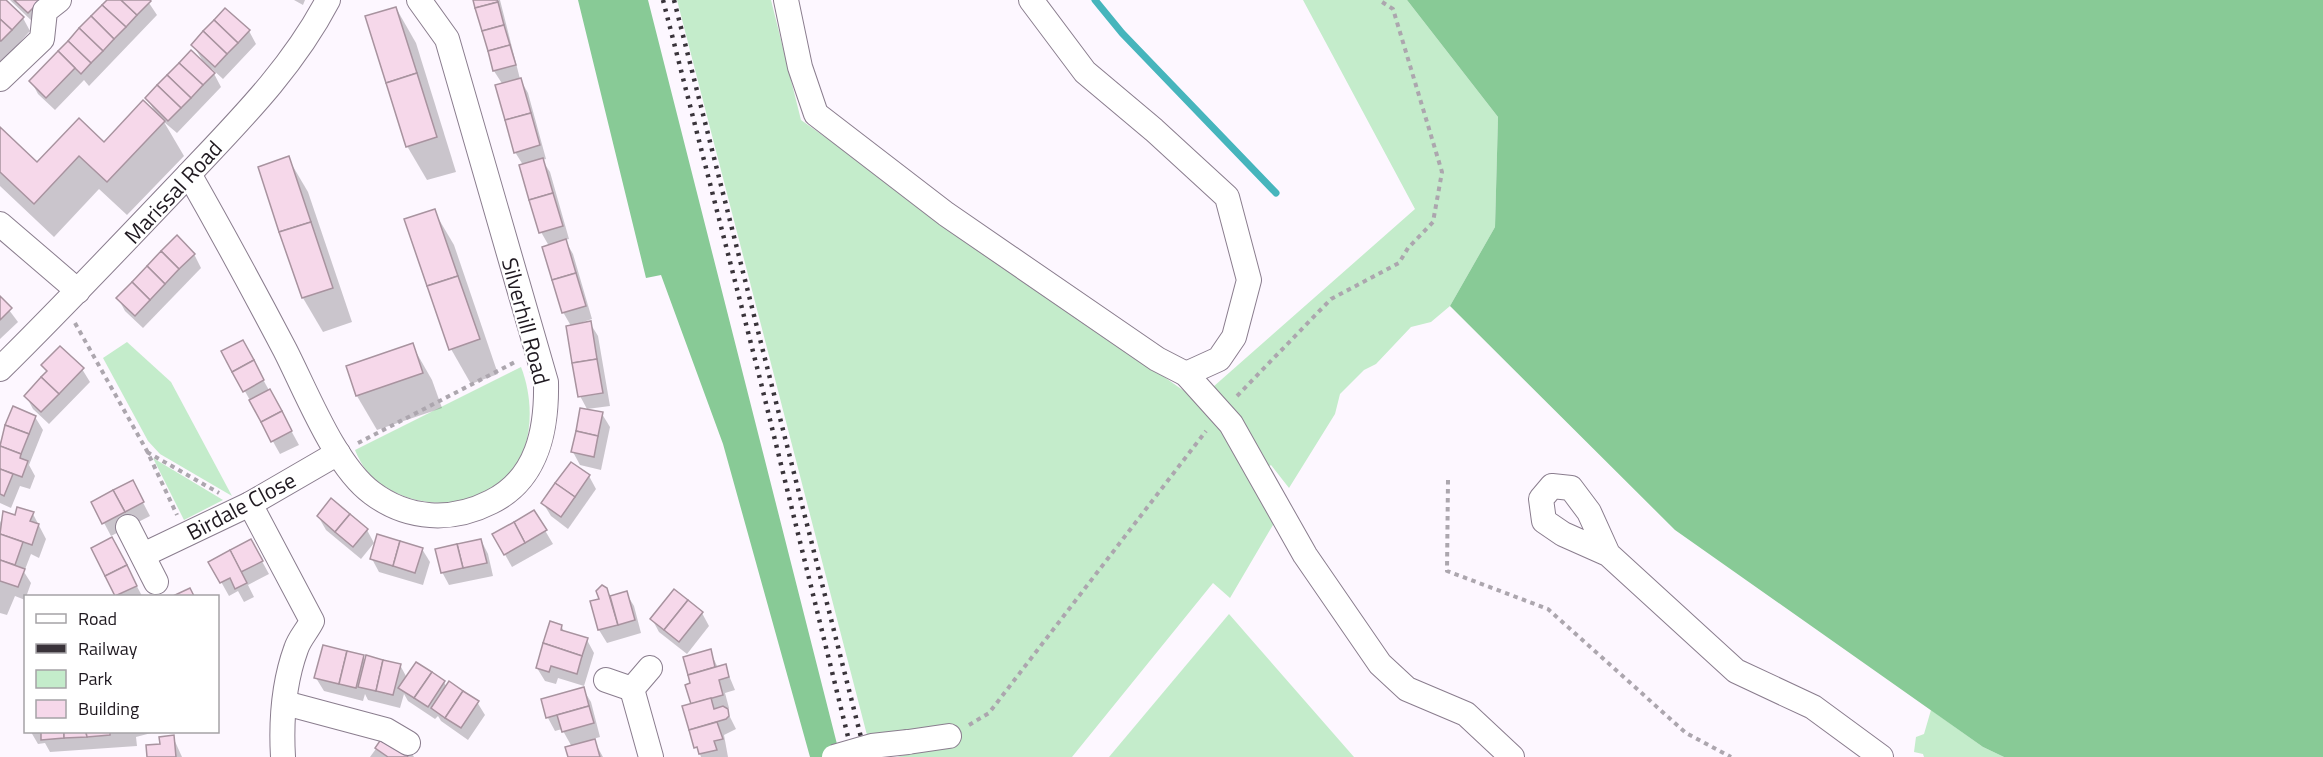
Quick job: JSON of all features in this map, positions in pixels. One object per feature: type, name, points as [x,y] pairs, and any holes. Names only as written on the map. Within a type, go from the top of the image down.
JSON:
[{"type":"street","points":[[0,79],[42,39],[45,11],[59,0]]},
{"type":"street","name":"Marissal Road","points":[[0,369],[252,110],[310,35],[328,0]]},
{"type":"street","name":"Silverhill Road","points":[[189,174],[256,294],[338,453],[371,493],[412,514],[459,515],[502,497],[515,488],[525,475],[541,442],[547,414],[546,382],[447,39],[419,0]]},
{"type":"street","points":[[786,0],[800,67],[816,114],[946,214],[1157,359],[1186,374],[1231,424],[1305,555],[1380,664],[1407,689],[1466,714],[1512,757]]},
{"type":"street","points":[[1031,0],[1085,72],[1154,130],[1227,197],[1249,280],[1234,337],[1219,359],[1186,374]]},
{"type":"street","points":[[0,225],[73,296]]},
{"type":"street","name":"Birdale Close","points":[[143,555],[246,505],[338,453]]},
{"type":"street","points":[[246,505],[312,621],[295,651],[285,703],[283,757]]},
{"type":"street","points":[[128,527],[156,582]]},
{"type":"street","points":[[1608,554],[1736,671],[1813,707],[1881,757]]},
{"type":"street","points":[[632,689],[650,668]]},
{"type":"street","points":[[606,680],[632,689]]},
{"type":"street","points":[[632,689],[651,757]]},
{"type":"street","points":[[285,703],[386,730],[408,743]]},
{"type":"street","points":[[834,757],[872,746],[949,736]]},
{"type":"path","points":[[949,736],[989,713],[1220,413],[1331,299],[1399,263],[1408,248],[1433,222],[1442,172],[1393,9],[1379,0]]},
{"type":"path","points":[[73,296],[73,321],[147,451],[186,535]]},
{"type":"path","points":[[338,453],[536,351]]},
{"type":"path","points":[[147,451],[246,505]]},
{"type":"path","points":[[1448,480],[1447,571],[1548,609],[1686,733],[1731,757]]},
{"type":"green space","points":[[578,0],[648,0],[838,748],[822,757],[810,757],[723,444],[661,275],[646,278]]},
{"type":"green space","points":[[677,0],[771,0],[801,120],[1201,403],[1223,422],[1277,518],[1230,598],[1213,583],[1072,757],[897,757],[938,745],[868,739]]},
{"type":"green space","points":[[1303,0],[1407,0],[1498,117],[1495,227],[1450,306],[1431,322],[1411,327],[1376,364],[1364,370],[1340,394],[1335,414],[1289,488],[1271,465],[1265,469],[1213,387],[1415,209]]},
{"type":"green space","points":[[1407,0],[2323,0],[2323,757],[2004,757],[1983,747],[1675,530],[1450,306],[1495,227],[1498,117]]},
{"type":"green space","points":[[127,342],[171,382],[232,496],[160,454],[148,441],[103,358]]},
{"type":"green space","points":[[521,367],[530,408],[524,451],[510,475],[495,488],[478,497],[458,502],[437,503],[417,500],[397,493],[380,483],[363,466],[355,450]]},
{"type":"green space","points":[[153,458],[223,500],[184,520]]},
{"type":"green space","points":[[1229,614],[1354,757],[1109,757]]},
{"type":"green space","points":[[1931,710],[1983,747],[2004,757],[1924,757],[1923,754],[1914,752],[1916,737],[1924,734]]},
{"type":"building","points":[[0,0],[6,0],[24,17],[12,30],[0,19]]},
{"type":"building","points":[[14,0],[41,0],[28,13]]},
{"type":"building","points":[[107,0],[121,0],[137,15],[126,27],[102,5]]},
{"type":"building","points":[[121,0],[150,0],[151,1],[137,15]]},
{"type":"building","points":[[473,0],[497,0],[498,2],[475,8]]},
{"type":"building","points":[[498,2],[504,25],[482,31],[475,8]]},
{"type":"building","points":[[102,5],[126,27],[114,39],[91,16]]},
{"type":"building","points":[[396,7],[417,73],[386,83],[365,16]]},
{"type":"building","points":[[225,8],[250,30],[238,43],[214,20]]},
{"type":"building","points":[[91,16],[114,39],[103,51],[79,28]]},
{"type":"building","points":[[0,19],[12,30],[1,41],[0,41]]},
{"type":"building","points":[[214,20],[238,43],[227,54],[203,31]]},
{"type":"building","points":[[504,25],[510,45],[488,51],[482,31]]},
{"type":"building","points":[[79,28],[103,51],[91,63],[68,41]]},
{"type":"building","points":[[203,31],[227,54],[215,67],[191,45]]},
{"type":"building","points":[[68,41],[91,63],[81,74],[58,51]]},
{"type":"building","points":[[510,45],[516,65],[493,71],[488,51]]},
{"type":"building","points":[[191,50],[215,73],[203,85],[179,63]]},
{"type":"building","points":[[58,51],[75,68],[46,98],[29,81]]},
{"type":"building","points":[[179,63],[203,85],[191,98],[167,75]]},
{"type":"building","points":[[417,73],[437,137],[406,147],[386,83]]},
{"type":"building","points":[[167,75],[191,98],[181,108],[157,85]]},
{"type":"building","points":[[521,78],[531,113],[505,120],[495,85]]},
{"type":"building","points":[[157,85],[181,108],[168,121],[145,98]]},
{"type":"building","points":[[143,100],[165,121],[107,182],[79,156],[34,204],[0,172],[0,127],[37,162],[79,118],[104,142]]},
{"type":"building","points":[[531,113],[540,145],[514,153],[505,120]]},
{"type":"building","points":[[289,156],[311,222],[279,232],[258,167]]},
{"type":"building","points":[[543,158],[553,193],[529,200],[519,165]]},
{"type":"building","points":[[553,193],[563,226],[539,233],[529,200]]},
{"type":"building","points":[[435,209],[458,276],[427,286],[404,219]]},
{"type":"building","points":[[311,222],[333,288],[302,298],[279,232]]},
{"type":"building","points":[[177,235],[195,254],[179,269],[161,251]]},
{"type":"building","points":[[566,239],[576,273],[552,280],[542,247]]},
{"type":"building","points":[[161,251],[179,269],[165,284],[147,266]]},
{"type":"building","points":[[147,266],[165,284],[150,300],[132,282]]},
{"type":"building","points":[[576,273],[586,306],[562,313],[552,280]]},
{"type":"building","points":[[458,276],[480,339],[449,350],[427,286]]},
{"type":"building","points":[[132,282],[150,300],[135,316],[116,298]]},
{"type":"building","points":[[0,296],[12,308],[0,320]]},
{"type":"building","points":[[591,321],[597,359],[572,363],[566,326]]},
{"type":"building","points":[[243,340],[254,360],[232,372],[221,351]]},
{"type":"building","points":[[413,343],[423,373],[356,396],[346,366]]},
{"type":"building","points":[[60,346],[84,368],[59,394],[41,377],[47,371],[41,365]]},
{"type":"building","points":[[597,359],[603,393],[578,397],[572,363]]},
{"type":"building","points":[[254,360],[264,380],[243,392],[232,372]]},
{"type":"building","points":[[41,377],[59,394],[41,412],[24,396]]},
{"type":"building","points":[[270,389],[282,411],[261,422],[249,400]]},
{"type":"building","points":[[13,406],[36,416],[29,434],[5,425]]},
{"type":"building","points":[[580,408],[603,412],[598,436],[576,431]]},
{"type":"building","points":[[282,411],[292,431],[271,442],[261,422]]},
{"type":"building","points":[[5,425],[29,434],[21,454],[0,446]]},
{"type":"building","points":[[576,431],[598,436],[594,457],[571,452]]},
{"type":"building","points":[[0,446],[21,454],[20,458],[28,461],[22,477],[0,469]]},
{"type":"building","points":[[571,462],[590,475],[575,497],[555,483]]},
{"type":"building","points":[[0,469],[13,474],[4,496],[0,494]]},
{"type":"building","points":[[133,480],[144,502],[125,512],[113,490]]},
{"type":"building","points":[[555,483],[575,497],[561,517],[541,503]]},
{"type":"building","points":[[113,490],[125,512],[102,524],[91,502]]},
{"type":"building","points":[[331,498],[350,514],[335,532],[317,516]]},
{"type":"building","points":[[17,507],[34,512],[30,521],[39,524],[32,545],[0,534],[3,511],[15,515]]},
{"type":"building","points":[[534,510],[547,530],[525,543],[514,522]]},
{"type":"building","points":[[350,514],[368,529],[353,547],[335,532]]},
{"type":"building","points":[[514,522],[525,543],[504,555],[492,534]]},
{"type":"building","points":[[0,534],[23,542],[15,565],[0,560]]},
{"type":"building","points":[[377,534],[400,541],[393,566],[370,559]]},
{"type":"building","points":[[112,537],[127,565],[105,576],[91,548]]},
{"type":"building","points":[[251,539],[263,561],[241,572],[230,550]]},
{"type":"building","points":[[481,539],[487,563],[463,568],[457,544]]},
{"type":"building","points":[[400,541],[423,548],[415,573],[393,566]]},
{"type":"building","points":[[457,544],[463,568],[441,573],[435,549]]},
{"type":"building","points":[[230,550],[247,583],[235,589],[230,578],[220,583],[208,562]]},
{"type":"building","points":[[0,560],[25,569],[18,587],[0,581]]},
{"type":"building","points":[[127,565],[137,586],[114,595],[105,576]]},
{"type":"building","points":[[602,585],[607,588],[618,625],[598,630],[590,601],[599,599],[596,591]]},
{"type":"building","points":[[190,588],[194,595],[175,595]]},
{"type":"building","points":[[674,589],[688,600],[664,630],[650,619]]},
{"type":"building","points":[[627,591],[635,620],[618,625],[610,596]]},
{"type":"building","points":[[688,600],[703,612],[679,642],[664,630]]},
{"type":"building","points":[[550,621],[562,625],[561,630],[588,638],[582,656],[543,643]]},
{"type":"building","points":[[543,643],[582,656],[577,674],[551,666],[549,672],[536,668]]},
{"type":"building","points":[[323,645],[347,651],[339,684],[314,678]]},
{"type":"building","points":[[711,649],[715,667],[688,675],[683,657]]},
{"type":"building","points":[[347,651],[364,655],[356,688],[339,684]]},
{"type":"building","points":[[366,655],[383,660],[376,691],[358,687]]},
{"type":"building","points":[[383,660],[401,664],[393,695],[376,691]]},
{"type":"building","points":[[416,662],[432,672],[414,698],[398,688]]},
{"type":"building","points":[[726,664],[729,677],[719,680],[723,695],[691,704],[685,685],[690,683],[688,675]]},
{"type":"building","points":[[432,672],[445,681],[428,707],[414,698]]},
{"type":"building","points":[[449,681],[463,691],[445,718],[431,708]]},
{"type":"building","points":[[584,687],[589,706],[546,718],[541,699]]},
{"type":"building","points":[[463,691],[479,701],[461,728],[445,718]]},
{"type":"building","points":[[711,698],[714,709],[723,706],[728,709],[729,716],[726,719],[689,730],[682,706]]},
{"type":"building","points":[[589,706],[594,723],[562,732],[557,715]]},
{"type":"building","points":[[717,722],[723,739],[714,741],[717,750],[699,754],[697,747],[694,748],[689,730]]},
{"type":"building","points":[[386,732],[412,751],[407,757],[388,757],[375,748]]},
{"type":"building","points":[[41,733],[64,733],[64,738],[41,740]]},
{"type":"building","points":[[64,733],[86,733],[87,737],[64,738]]},
{"type":"building","points":[[86,733],[110,733],[110,735],[87,737]]},
{"type":"building","points":[[174,735],[176,757],[147,757],[146,745],[160,744],[159,737]]},
{"type":"building","points":[[595,739],[600,757],[568,757],[565,747]]},
{"type":"waterway","points":[[1095,0],[1122,33],[1276,193]]},
{"type":"railway","points":[[663,0],[758,371],[853,757]]},
{"type":"railway","points":[[674,0],[866,757]]}]
